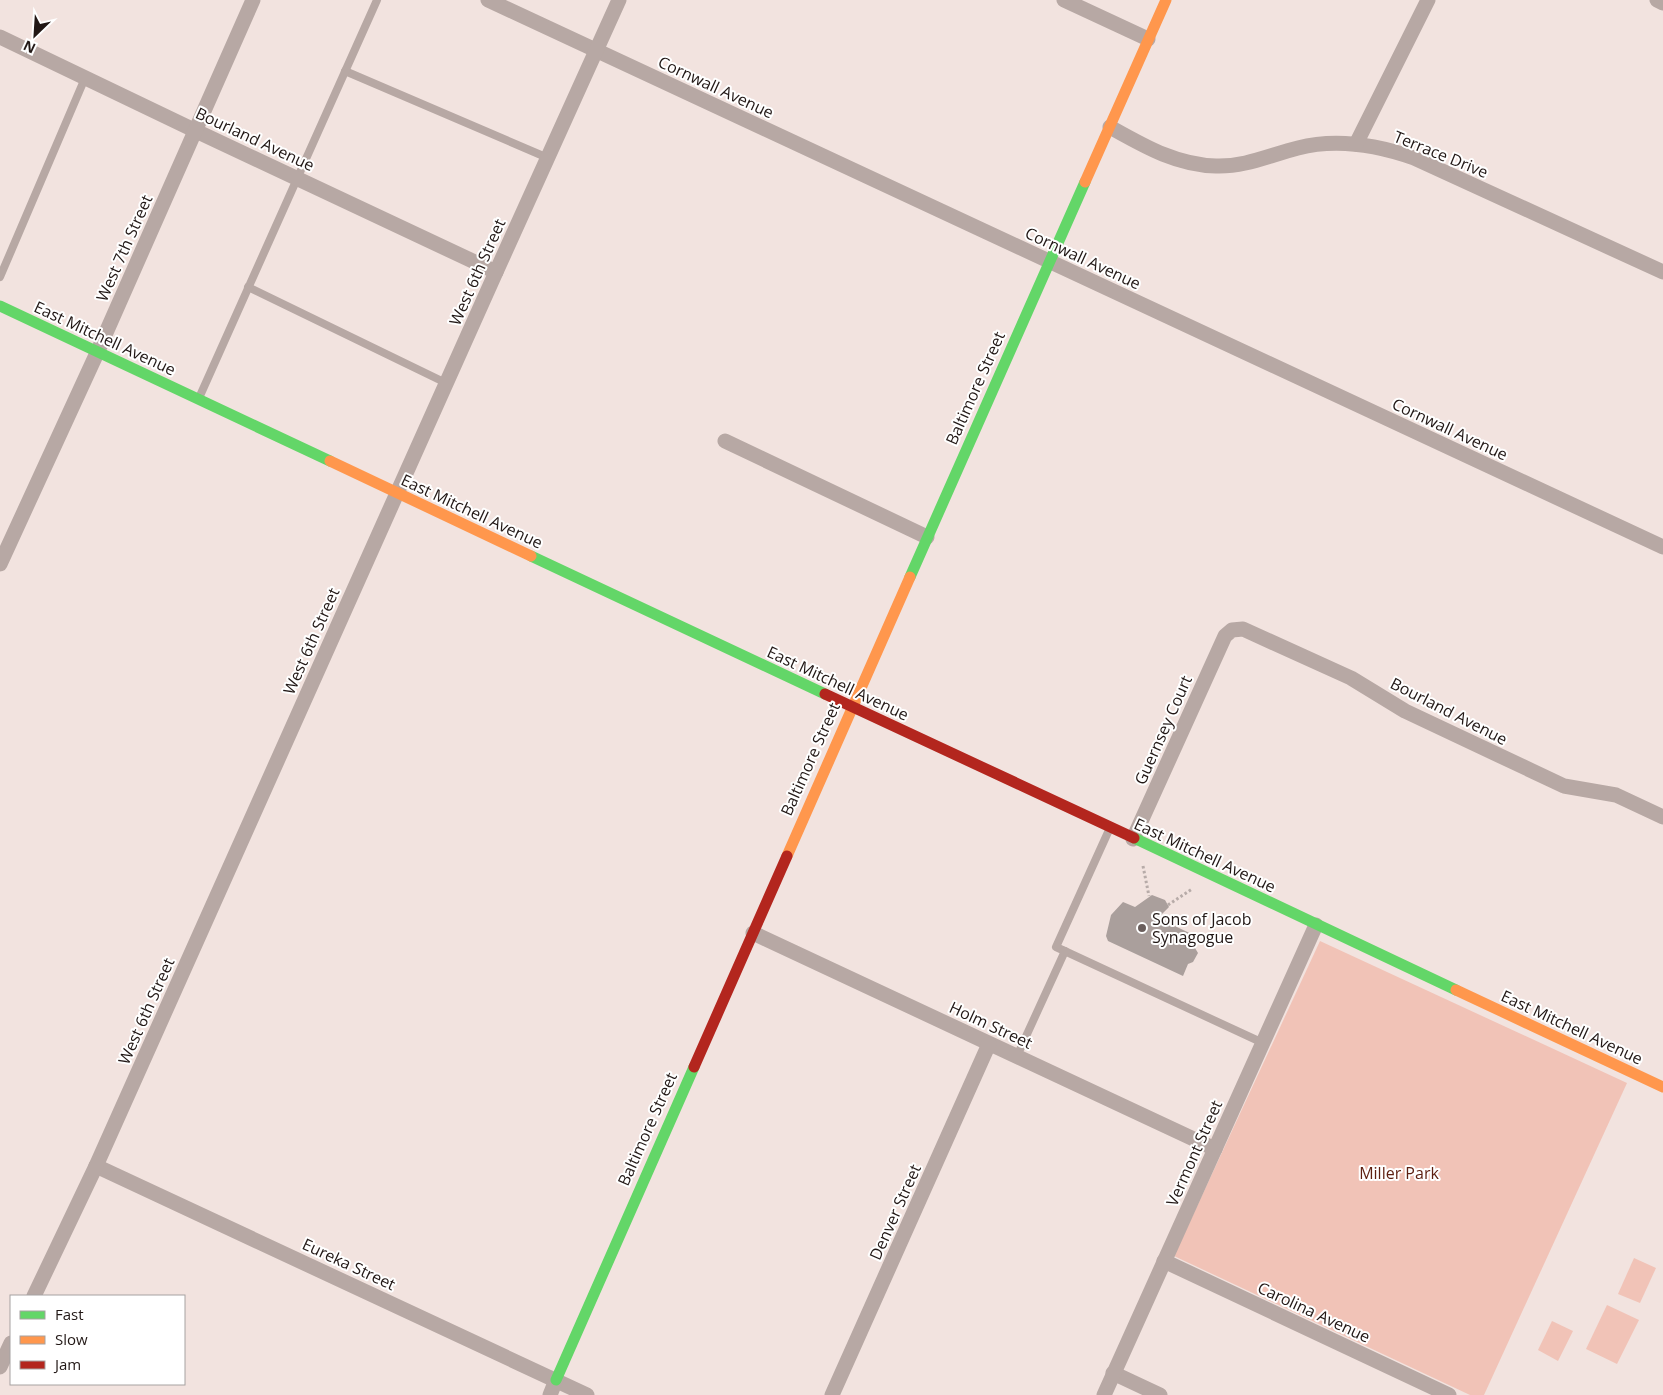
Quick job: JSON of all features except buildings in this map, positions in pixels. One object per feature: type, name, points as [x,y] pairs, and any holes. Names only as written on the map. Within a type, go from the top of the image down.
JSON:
[{"type":"street","name":"West 7th Street","points":[[0,564],[97,353],[253,0]]},
{"type":"street","name":"Cornwall Avenue","points":[[488,0],[1663,547]]},
{"type":"street","name":"West 6th Street","points":[[34,1295],[96,1166],[619,0]]},
{"type":"street","points":[[1064,0],[1148,39]]},
{"type":"street","name":"Baltimore Street","points":[[550,1395],[852,707],[1166,0]]},
{"type":"street","points":[[1356,144],[1428,0]]},
{"type":"street","points":[[1657,0],[1663,3]]},
{"type":"street","name":"Bourland Avenue","points":[[0,37],[496,272]]},
{"type":"street","name":"Terrace Drive","points":[[1110,127],[1156,152],[1196,164],[1217,166],[1245,163],[1298,148],[1322,144],[1356,144],[1392,150],[1414,158],[1663,272]]},
{"type":"street","name":"East Mitchell Avenue","points":[[0,306],[1663,1087]]},
{"type":"street","points":[[726,440],[928,537]]},
{"type":"street","name":"Bourland Avenue","points":[[1225,636],[1232,630],[1243,629],[1351,678],[1406,711],[1564,786],[1616,795],[1663,817]]},
{"type":"street","name":"Guernsey Court","points":[[1133,839],[1225,636]]},
{"type":"street","name":"Vermont Street","points":[[1104,1395],[1316,925]]},
{"type":"street","name":"Holm Street","points":[[753,933],[1214,1149]]},
{"type":"street","name":"Denver Street","points":[[832,1395],[989,1044]]},
{"type":"street","name":"Eureka Street","points":[[96,1166],[587,1395]]},
{"type":"street","name":"Carolina Avenue","points":[[1164,1260],[1449,1395]]},
{"type":"street","points":[[0,1367],[10,1345]]},
{"type":"street","points":[[1113,1373],[1160,1395]]},
{"type":"lane","points":[[198,400],[377,0]]},
{"type":"lane","points":[[345,71],[548,158]]},
{"type":"lane","points":[[0,277],[85,78]]},
{"type":"lane","points":[[248,287],[446,383]]},
{"type":"lane","points":[[1110,828],[1056,947],[1263,1043]]},
{"type":"lane","points":[[1017,1056],[1065,951]]},
{"type":"path","points":[[1143,866],[1149,896]]},
{"type":"path","points":[[1168,904],[1192,889]]},
{"type":"green space","name":"Miller Park","points":[[1320,941],[1627,1083],[1484,1395],[1470,1395],[1174,1256]]},
{"type":"green space","points":[[1634,1258],[1656,1268],[1640,1303],[1618,1294]]},
{"type":"green space","points":[[1607,1305],[1639,1320],[1617,1364],[1586,1349]]},
{"type":"green space","points":[[1552,1321],[1573,1331],[1558,1361],[1538,1350]]},
{"type":"traffic: fast","points":[[910,577],[1085,182]]},
{"type":"traffic: fast","points":[[0,306],[330,461]]},
{"type":"traffic: fast","points":[[531,556],[825,694]]},
{"type":"traffic: fast","points":[[1134,838],[1456,990]]},
{"type":"traffic: fast","points":[[556,1380],[694,1067]]},
{"type":"traffic: slow","points":[[1085,182],[1166,0]]},
{"type":"traffic: slow","points":[[330,461],[531,556]]},
{"type":"traffic: slow","points":[[787,856],[910,577]]},
{"type":"traffic: slow","points":[[1456,990],[1663,1087]]},
{"type":"traffic: jam","points":[[825,694],[1134,838]]},
{"type":"traffic: jam","points":[[694,1067],[787,856]]},
{"type":"place","name":"Sons of Jacob Synagogue","points":[[1142,928]]}]
